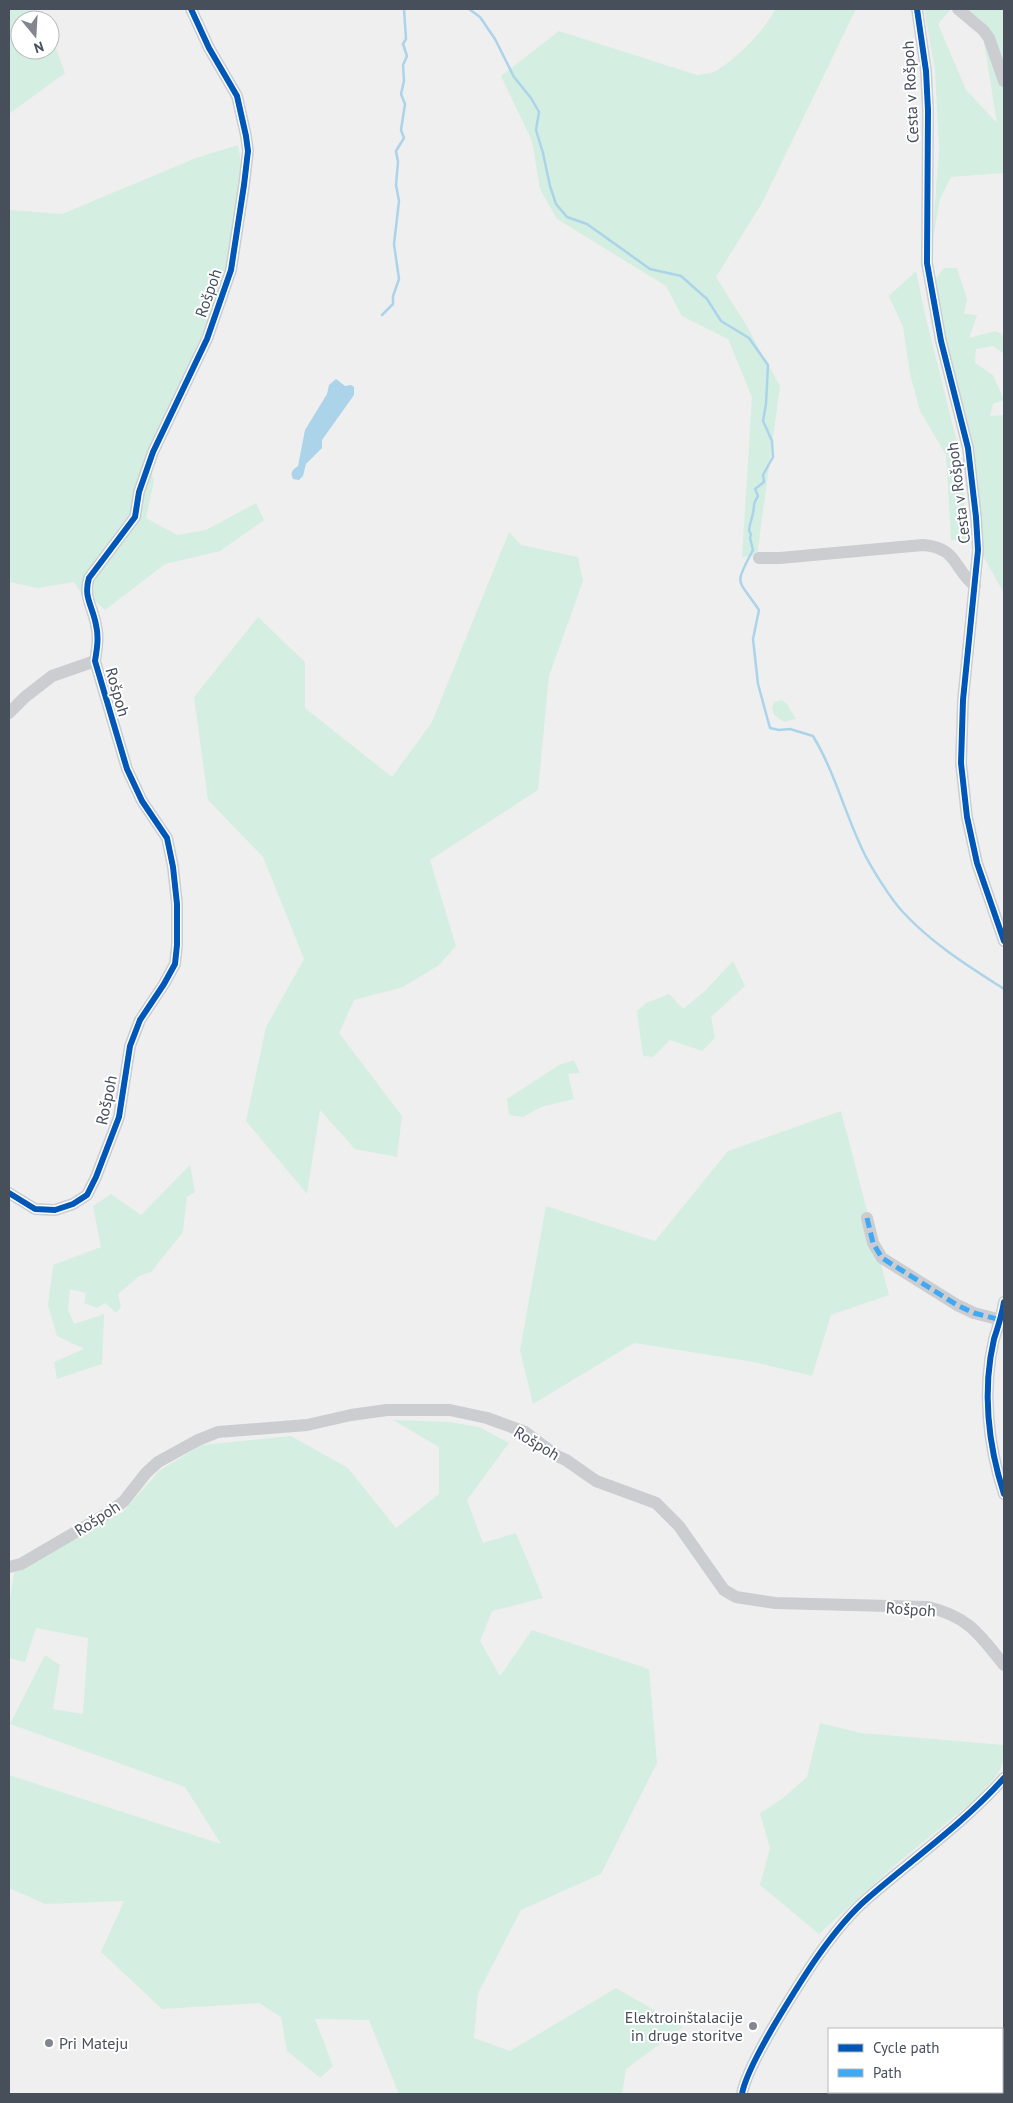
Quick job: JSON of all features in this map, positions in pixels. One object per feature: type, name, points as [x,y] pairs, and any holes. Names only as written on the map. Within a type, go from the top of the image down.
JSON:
[{"type":"street","name":"Rošpoh","points":[[9,1193],[35,1209],[55,1210],[73,1204],[87,1195],[119,1117],[130,1046],[140,1020],[175,964],[178,904],[173,867],[166,838],[142,801],[126,769],[95,661],[98,647],[97,632],[85,591],[89,578],[135,517],[139,492],[153,452],[207,339],[231,270],[240,219],[248,151],[237,96],[209,48],[191,9]]},
{"type":"street","name":"Cesta v Rošpoh","points":[[917,9],[926,81],[927,263],[935,313],[968,448],[974,490],[978,550],[963,700],[961,763],[967,817],[977,863],[1004,941]]},
{"type":"street","points":[[958,9],[983,30],[989,38],[1004,80]]},
{"type":"street","points":[[759,558],[938,546],[954,559],[966,579],[974,586]]},
{"type":"street","points":[[9,713],[25,697],[52,676],[95,661]]},
{"type":"street","points":[[868,1218],[873,1243],[882,1258],[957,1305],[974,1313],[1001,1320]]},
{"type":"street","points":[[1004,1302],[1001,1320],[994,1340],[988,1392],[989,1428],[996,1466],[1004,1494]]},
{"type":"street","name":"Rošpoh","points":[[9,1568],[21,1564],[110,1512],[124,1501],[146,1473],[158,1462],[198,1440],[218,1432],[307,1425],[351,1415],[387,1410],[450,1410],[487,1418],[526,1432],[557,1456],[596,1481],[656,1503],[679,1526],[724,1590],[736,1597],[774,1603],[928,1607],[948,1612],[962,1619],[974,1630],[1004,1665]]},
{"type":"street","points":[[742,2094],[764,2042],[794,1990],[848,1918],[867,1899],[982,1802],[1004,1778]]},
{"type":"green space","points":[[9,9],[26,10],[10,10],[10,60],[60,59],[65,73],[9,114]]},
{"type":"green space","points":[[775,9],[856,9],[762,203],[716,277],[745,323],[780,386],[757,556],[742,557],[752,397],[728,339],[682,316],[666,286],[557,219],[540,189],[532,141],[501,76],[559,31],[697,75],[712,73],[733,59],[750,43],[765,26]]},
{"type":"green space","points":[[924,9],[951,9],[938,24],[966,90],[997,123],[981,24],[959,9],[1004,9],[1004,173],[951,177],[940,199],[932,243],[939,149],[935,70]]},
{"type":"green space","points":[[238,145],[243,174],[227,270],[212,313],[146,457],[154,481],[146,518],[177,535],[206,530],[256,503],[264,520],[220,551],[165,564],[105,610],[97,603],[86,601],[74,582],[38,588],[9,582],[9,210],[62,214],[196,158]]},
{"type":"green space","points":[[944,268],[957,268],[967,299],[964,314],[977,315],[969,338],[995,331],[1004,335],[1004,354],[993,346],[976,349],[975,363],[993,375],[1004,400],[993,404],[990,416],[1004,415],[1004,593],[983,556],[954,379],[934,281]]},
{"type":"green space","points":[[916,271],[961,458],[967,541],[951,540],[946,455],[920,411],[910,374],[903,327],[889,296]]},
{"type":"green space","points":[[509,532],[521,545],[578,557],[583,581],[549,676],[538,790],[430,860],[456,946],[439,965],[403,987],[354,1000],[339,1033],[402,1116],[397,1157],[355,1149],[320,1110],[307,1194],[246,1121],[266,1027],[304,959],[263,857],[208,800],[194,697],[258,617],[305,662],[305,708],[392,777],[432,722]]},
{"type":"green space","points":[[782,700],[787,704],[796,719],[784,722],[774,715],[772,707],[774,702]]},
{"type":"green space","points":[[733,961],[745,986],[711,1017],[715,1038],[702,1051],[670,1040],[653,1057],[643,1056],[637,1011],[646,1003],[669,994],[683,1009],[706,990]]},
{"type":"green space","points":[[574,1060],[580,1073],[568,1074],[574,1099],[541,1107],[523,1117],[509,1115],[507,1099],[559,1065]]},
{"type":"green space","points":[[841,1111],[889,1295],[831,1315],[812,1376],[754,1362],[634,1343],[533,1404],[520,1350],[546,1206],[655,1241],[728,1151]]},
{"type":"green space","points":[[190,1165],[195,1192],[187,1197],[183,1232],[151,1272],[139,1276],[118,1294],[121,1307],[116,1313],[105,1303],[97,1308],[84,1303],[86,1293],[70,1289],[68,1310],[74,1324],[104,1314],[102,1364],[57,1379],[54,1362],[84,1349],[57,1336],[48,1305],[53,1265],[101,1247],[93,1206],[111,1194],[141,1215]]},
{"type":"green space","points":[[393,1420],[450,1422],[479,1427],[509,1443],[467,1500],[483,1543],[516,1533],[543,1598],[492,1611],[480,1641],[500,1676],[532,1630],[649,1669],[657,1763],[601,1874],[521,1910],[478,1993],[474,2038],[510,2051],[616,1988],[683,2027],[626,2069],[622,2094],[399,2094],[369,2020],[315,2019],[333,2066],[320,2078],[287,2051],[281,2017],[259,2003],[162,2009],[101,1952],[124,1901],[45,1904],[9,1888],[9,1775],[221,1844],[185,1787],[10,1724],[45,1655],[60,1665],[53,1709],[83,1714],[88,1638],[36,1628],[25,1662],[9,1658],[9,1605],[14,1572],[123,1512],[159,1471],[201,1445],[291,1436],[348,1468],[396,1528],[439,1494],[439,1447]]},
{"type":"green space","points":[[820,1723],[861,1733],[1004,1745],[1004,1760],[998,1774],[977,1798],[894,1866],[819,1934],[760,1885],[770,1848],[760,1813],[782,1799],[807,1777]]},
{"type":"water","points":[[336,379],[345,386],[351,385],[354,387],[354,395],[322,440],[322,448],[306,464],[303,476],[299,480],[293,479],[292,473],[298,466],[305,430],[327,394],[329,385]]},
{"type":"waterway","points":[[382,315],[393,304],[393,296],[399,279],[394,244],[399,201],[396,185],[398,162],[396,151],[404,138],[401,130],[405,104],[401,94],[404,81],[403,65],[407,56],[403,44],[406,39],[404,9]]},
{"type":"waterway","points":[[469,9],[480,17],[495,39],[514,77],[531,98],[539,112],[536,130],[556,204],[567,217],[587,224],[650,269],[681,276],[707,299],[721,321],[749,338],[768,365],[763,421],[772,441],[773,457],[763,475],[764,482],[755,489],[758,496],[754,503],[749,526],[753,550],[743,570],[741,582],[759,610],[753,639],[758,684],[770,728],[779,730],[790,729],[813,736],[828,765],[866,857],[893,900],[913,923],[938,944],[1004,989]]},
{"type":"marked path","points":[[867,1218],[873,1243],[882,1258],[957,1305],[974,1313],[1001,1320]]},
{"type":"cycle path","points":[[9,1193],[35,1209],[55,1210],[73,1204],[87,1195],[119,1117],[130,1046],[140,1020],[175,964],[177,904],[173,867],[167,838],[142,801],[127,769],[95,661],[97,630],[89,602],[87,585],[89,578],[135,517],[139,492],[153,452],[207,339],[231,270],[248,151],[246,136],[237,96],[209,48],[191,9]]},
{"type":"cycle path","points":[[917,9],[926,71],[928,110],[927,263],[941,341],[968,448],[978,550],[963,700],[961,763],[967,817],[977,863],[1004,941]]},
{"type":"cycle path","points":[[1004,1302],[994,1339],[988,1378],[988,1417],[994,1456],[1004,1494]]},
{"type":"cycle path","points":[[742,2094],[751,2068],[776,2022],[829,1940],[868,1898],[938,1840],[1004,1778]]},
{"type":"place","name":"Elektroinštalacije in druge storitve","points":[[753,2026]]},
{"type":"place","name":"Pri Mateju","points":[[49,2043]]}]
